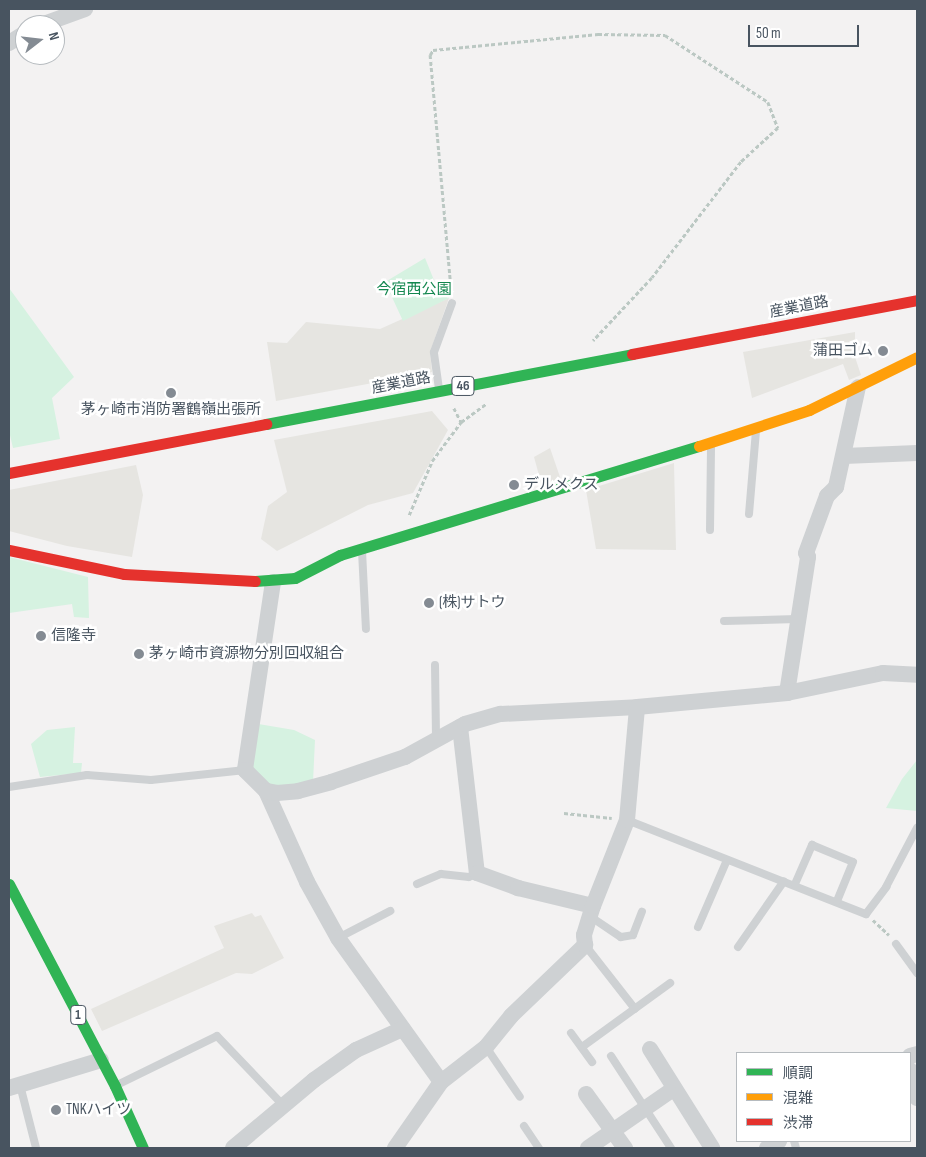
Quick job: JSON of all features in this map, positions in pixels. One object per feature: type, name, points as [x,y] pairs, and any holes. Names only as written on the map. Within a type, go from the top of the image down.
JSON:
[{"type":"main road","name":"産業道路","points":[[9,473],[917,300]]},
{"type":"main road","points":[[9,550],[124,574],[273,582],[295,578],[340,555],[756,429],[809,410],[917,357]]},
{"type":"main road","name":"1","points":[[9,884],[115,1086],[143,1148]]},
{"type":"street","points":[[65,16],[86,9]]},
{"type":"street","points":[[787,693],[808,557],[806,554],[827,496],[836,487],[858,387]]},
{"type":"street","points":[[844,456],[917,453]]},
{"type":"street","points":[[273,582],[245,770],[266,791],[307,882],[338,938],[441,1082]]},
{"type":"street","points":[[266,791],[298,791],[331,782],[405,757],[460,727],[501,714],[636,707],[787,693],[883,673],[917,675]]},
{"type":"street","points":[[398,1147],[441,1082],[486,1047],[511,1016],[585,945],[584,935],[627,820],[636,707]]},
{"type":"street","points":[[460,727],[477,873],[592,912]]},
{"type":"street","points":[[233,1148],[283,1105],[356,1050],[402,1029]]},
{"type":"street","points":[[650,1049],[712,1148]]},
{"type":"street","points":[[14,1086],[101,1060]]},
{"type":"street","points":[[911,1074],[917,1098]]},
{"type":"street","points":[[588,1148],[669,1092]]},
{"type":"street","points":[[586,1094],[625,1148]]},
{"type":"street","points":[[766,1148],[777,1142]]},
{"type":"lane","points":[[439,391],[434,352],[452,303]]},
{"type":"lane","points":[[749,514],[756,429]]},
{"type":"lane","points":[[710,530],[711,443]]},
{"type":"lane","points":[[362,548],[366,629]]},
{"type":"lane","points":[[724,621],[798,620]]},
{"type":"lane","points":[[435,665],[436,741]]},
{"type":"lane","points":[[9,787],[87,775],[151,780],[245,770]]},
{"type":"lane","points":[[627,820],[727,860],[796,884],[866,914],[886,887],[917,828]]},
{"type":"lane","points":[[796,884],[812,846],[853,862],[836,900]]},
{"type":"lane","points":[[698,927],[727,860]]},
{"type":"lane","points":[[417,884],[440,874],[469,877],[477,873]]},
{"type":"lane","points":[[738,946],[784,881]]},
{"type":"lane","points":[[338,938],[390,911]]},
{"type":"lane","points":[[592,912],[621,937],[633,935],[642,912]]},
{"type":"lane","points":[[896,944],[917,973]]},
{"type":"lane","points":[[585,945],[635,1009]]},
{"type":"lane","points":[[582,1047],[670,983]]},
{"type":"lane","points":[[571,1033],[592,1062]]},
{"type":"lane","points":[[115,1086],[217,1036],[283,1105]]},
{"type":"lane","points":[[486,1047],[520,1097]]},
{"type":"lane","points":[[611,1056],[672,1148]]},
{"type":"lane","points":[[14,1086],[36,1148]]},
{"type":"lane","points":[[524,1126],[539,1148]]},
{"type":"path","points":[[452,303],[430,55],[433,50],[598,34],[665,35],[768,102],[778,128],[742,162],[652,278],[592,342],[594,362]]},
{"type":"path","points":[[402,535],[432,461],[461,422],[490,401]]},
{"type":"path","points":[[452,402],[461,422]]},
{"type":"path","points":[[564,812],[627,820]]},
{"type":"path","points":[[866,914],[896,944]]},
{"type":"shaded area","points":[[449,298],[430,352],[432,372],[276,401],[267,342],[287,343],[306,322],[380,329]]},
{"type":"shaded area","points":[[855,332],[855,357],[861,375],[849,380],[843,364],[752,398],[743,352]]},
{"type":"shaded area","points":[[432,411],[448,430],[413,493],[368,505],[277,551],[261,539],[268,506],[287,492],[274,440]]},
{"type":"shaded area","points":[[550,448],[561,480],[542,486],[534,457]]},
{"type":"shaded area","points":[[674,463],[676,550],[596,549],[586,490]]},
{"type":"shaded area","points":[[136,465],[143,495],[132,557],[67,546],[9,531],[9,490]]},
{"type":"shaded area","points":[[252,913],[255,917],[261,915],[284,958],[252,974],[236,973],[102,1031],[91,1009],[224,948],[214,926]]},
{"type":"green space","name":"今宿西公園","points":[[425,258],[438,290],[447,287],[449,298],[403,321],[385,282]]},
{"type":"green space","points":[[9,288],[74,377],[52,398],[60,439],[13,448],[9,431]]},
{"type":"green space","points":[[9,557],[88,577],[89,618],[74,617],[72,604],[9,613]]},
{"type":"green space","points":[[252,723],[294,730],[315,740],[313,782],[266,791],[245,770]]},
{"type":"green space","points":[[75,727],[73,763],[82,763],[81,773],[40,777],[31,744],[47,730]]},
{"type":"green space","points":[[917,760],[917,811],[886,808],[902,779]]},
{"type":"traffic: fast","points":[[266,424],[632,354]]},
{"type":"traffic: fast","points":[[255,581],[295,578],[340,555],[699,446]]},
{"type":"traffic: fast","points":[[9,884],[115,1086],[143,1148]]},
{"type":"traffic: slow","points":[[699,446],[809,410],[917,357]]},
{"type":"traffic: jam","points":[[632,354],[917,300]]},
{"type":"traffic: jam","points":[[9,473],[266,424]]},
{"type":"traffic: jam","points":[[9,550],[124,574],[255,581]]},
{"type":"place","name":"蒲田ゴム","points":[[883,351]]},
{"type":"place","name":"茅ヶ崎市消防署鶴嶺出張所","points":[[171,393]]},
{"type":"place","name":"デルメクス","points":[[514,485]]},
{"type":"place","name":"(株)サトウ","points":[[429,603]]},
{"type":"place","name":"信隆寺","points":[[41,636]]},
{"type":"place","name":"茅ヶ崎市資源物分別回収組合","points":[[139,654]]},
{"type":"place","name":"TNKハイツ","points":[[56,1110]]}]
